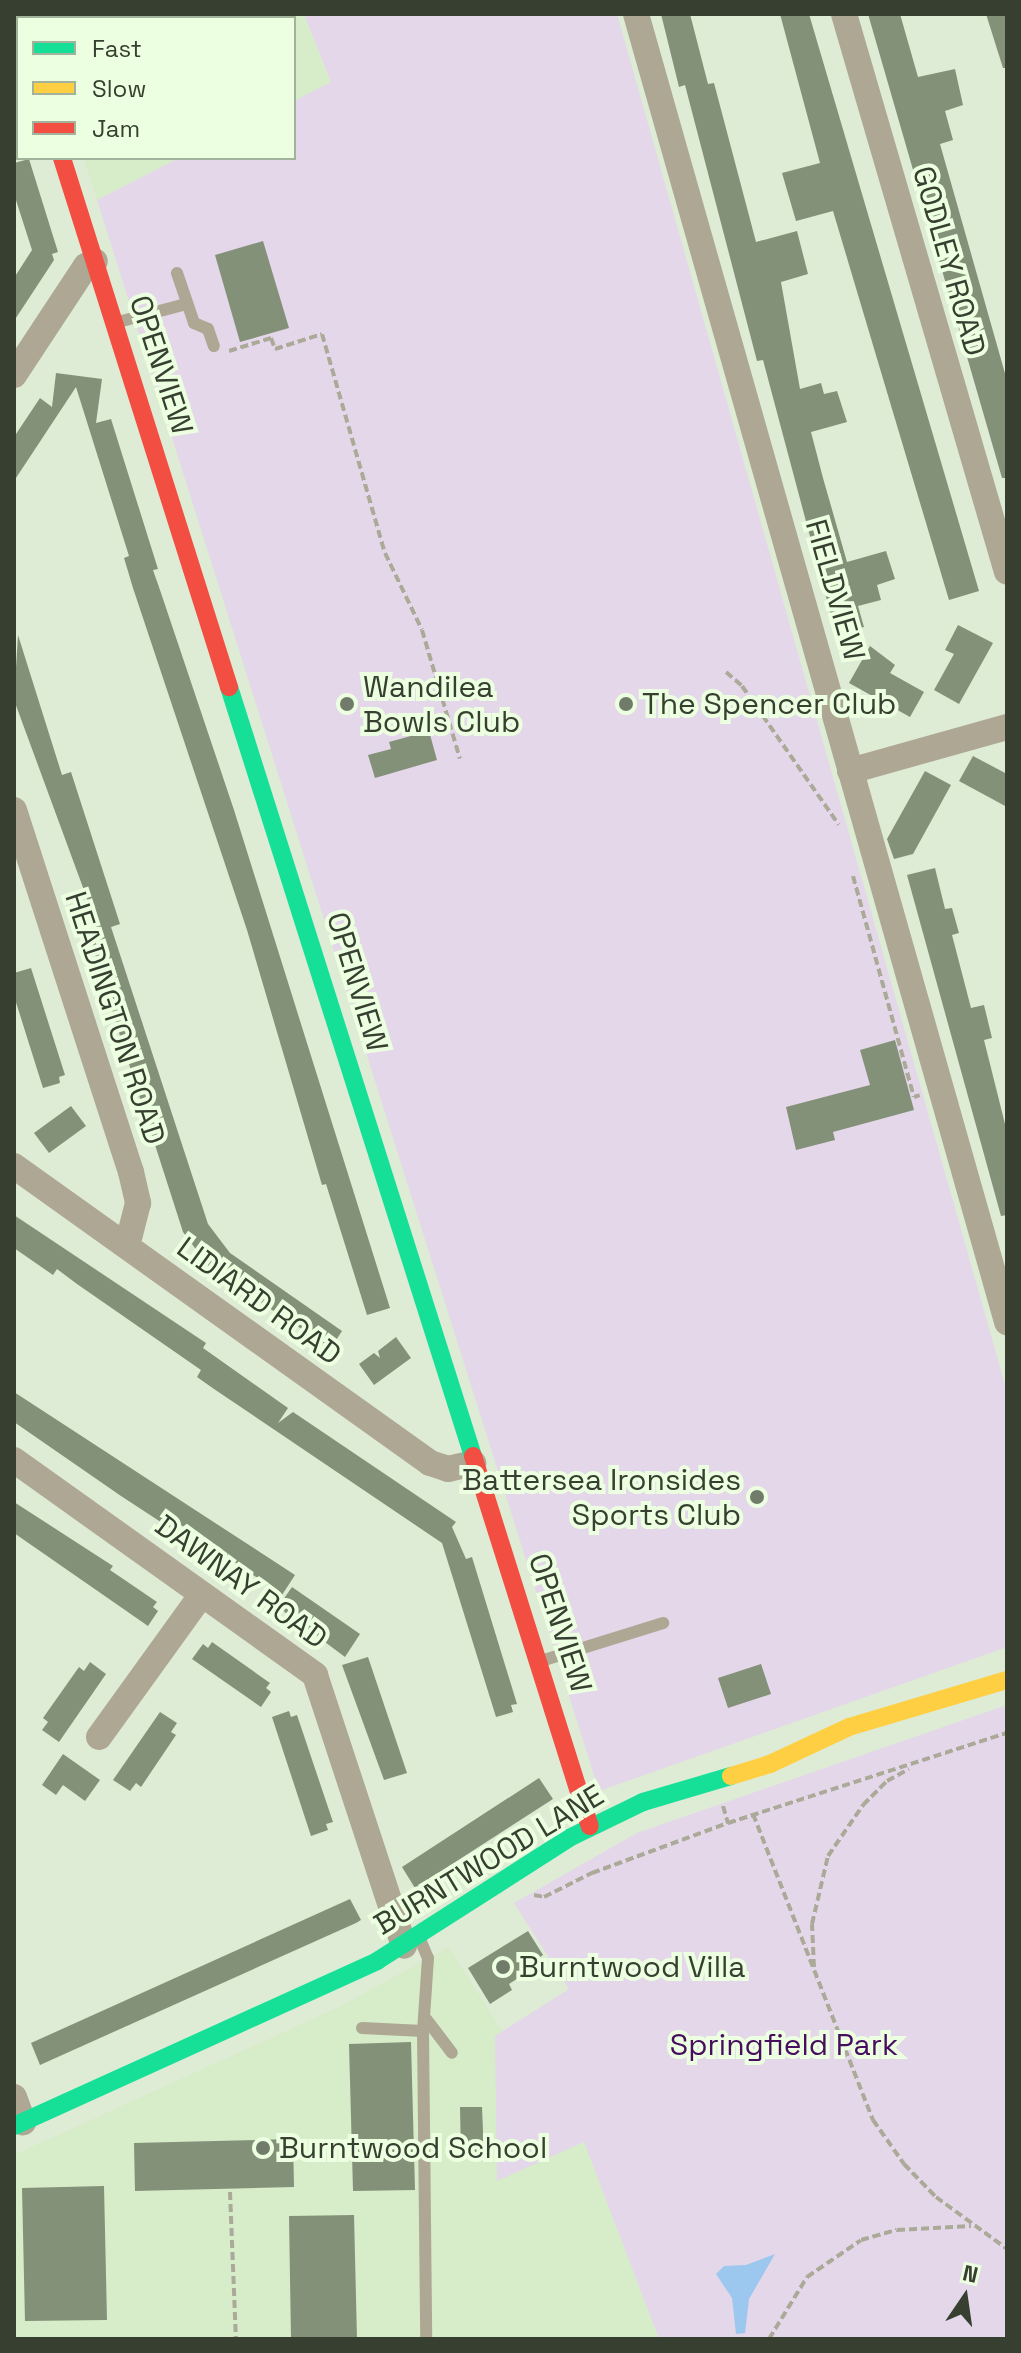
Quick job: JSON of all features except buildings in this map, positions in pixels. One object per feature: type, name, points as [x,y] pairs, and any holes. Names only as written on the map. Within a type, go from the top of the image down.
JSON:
[{"type":"street","name":"FIELDVIEW","points":[[636,14],[1007,1322]]},
{"type":"street","name":"GODLEY ROAD","points":[[844,14],[1007,572]]},
{"type":"street","name":"OPENVIEW","points":[[63,160],[590,1826]]},
{"type":"street","points":[[14,375],[86,266],[95,261]]},
{"type":"street","points":[[850,771],[1007,727]]},
{"type":"street","name":"HEADINGTON ROAD","points":[[14,810],[131,1172],[138,1203],[127,1246]]},
{"type":"street","name":"LIDIARD ROAD","points":[[14,1166],[430,1463],[448,1469],[473,1463]]},
{"type":"street","name":"DAWNAY ROAD","points":[[14,1460],[315,1675],[412,1941]]},
{"type":"street","points":[[99,1737],[202,1594]]},
{"type":"street","name":"BURNTWOOD LANE","points":[[18,2124],[412,1941],[590,1826],[643,1802],[786,1757],[828,1736],[860,1745],[945,1716],[952,1695],[1007,1680]]},
{"type":"street","points":[[670,1795],[681,1778],[757,1750],[786,1757]]},
{"type":"street","points":[[14,2097],[18,2124]]},
{"type":"lane","points":[[177,273],[194,323],[208,329],[214,346]]},
{"type":"lane","points":[[114,323],[186,304]]},
{"type":"lane","points":[[538,1662],[663,1623]]},
{"type":"lane","points":[[412,1941],[428,1958],[425,2025],[426,2339]]},
{"type":"lane","points":[[362,2028],[425,2025],[452,2053]]},
{"type":"path","points":[[214,346],[217,355],[271,338],[275,349],[322,334],[385,553],[422,630],[460,759]]},
{"type":"path","points":[[726,672],[742,686],[841,830]]},
{"type":"path","points":[[849,860],[914,1097],[942,1090]]},
{"type":"path","points":[[520,1893],[544,1897],[592,1873],[753,1814],[918,1764],[1007,1733]]},
{"type":"path","points":[[816,1980],[812,1924],[828,1856],[863,1805],[887,1781],[918,1764]]},
{"type":"path","points":[[721,1800],[728,1823]]},
{"type":"path","points":[[753,1814],[873,2120],[904,2164],[971,2226],[1007,2249]]},
{"type":"path","points":[[230,2192],[236,2339]]},
{"type":"path","points":[[769,2339],[807,2277],[861,2240],[897,2230],[971,2226]]},
{"type":"shaded area","points":[[38,14],[304,14],[331,83],[296,100],[296,16]]},
{"type":"shaded area","points":[[85,160],[175,160],[97,200]]},
{"type":"shaded area","name":"Burntwood School","points":[[449,1947],[502,2031],[495,2036],[498,2180],[584,2142],[659,2339],[14,2339],[14,2155],[341,2006]]},
{"type":"green space","name":"The Spencer Club","points":[[304,14],[617,14],[1007,1392],[1007,1647],[599,1791],[97,200],[175,160],[296,160],[296,100],[331,82]]},
{"type":"green space","name":"Springfield Park","points":[[1007,1705],[1007,2339],[659,2339],[584,2142],[497,2181],[495,2036],[569,1989],[514,1903],[637,1833]]},
{"type":"water","points":[[775,2254],[749,2299],[745,2333],[736,2334],[732,2298],[716,2274],[724,2266],[746,2265]]},
{"type":"traffic: fast","points":[[229,687],[473,1456]]},
{"type":"traffic: fast","points":[[14,2126],[377,1961],[569,1838],[643,1802],[731,1776]]},
{"type":"traffic: slow","points":[[731,1776],[770,1764],[849,1727],[1007,1680]]},
{"type":"traffic: jam","points":[[63,160],[229,687]]},
{"type":"traffic: jam","points":[[473,1456],[590,1826]]},
{"type":"place","name":"Wandilea Bowls Club","points":[[347,704]]},
{"type":"place","name":"The Spencer Club","points":[[626,704]]},
{"type":"place","name":"Battersea Ironsides Sports Club","points":[[757,1497]]},
{"type":"place","name":"Burntwood Villa","points":[[503,1967]]},
{"type":"place","name":"Burntwood School","points":[[263,2148]]}]
